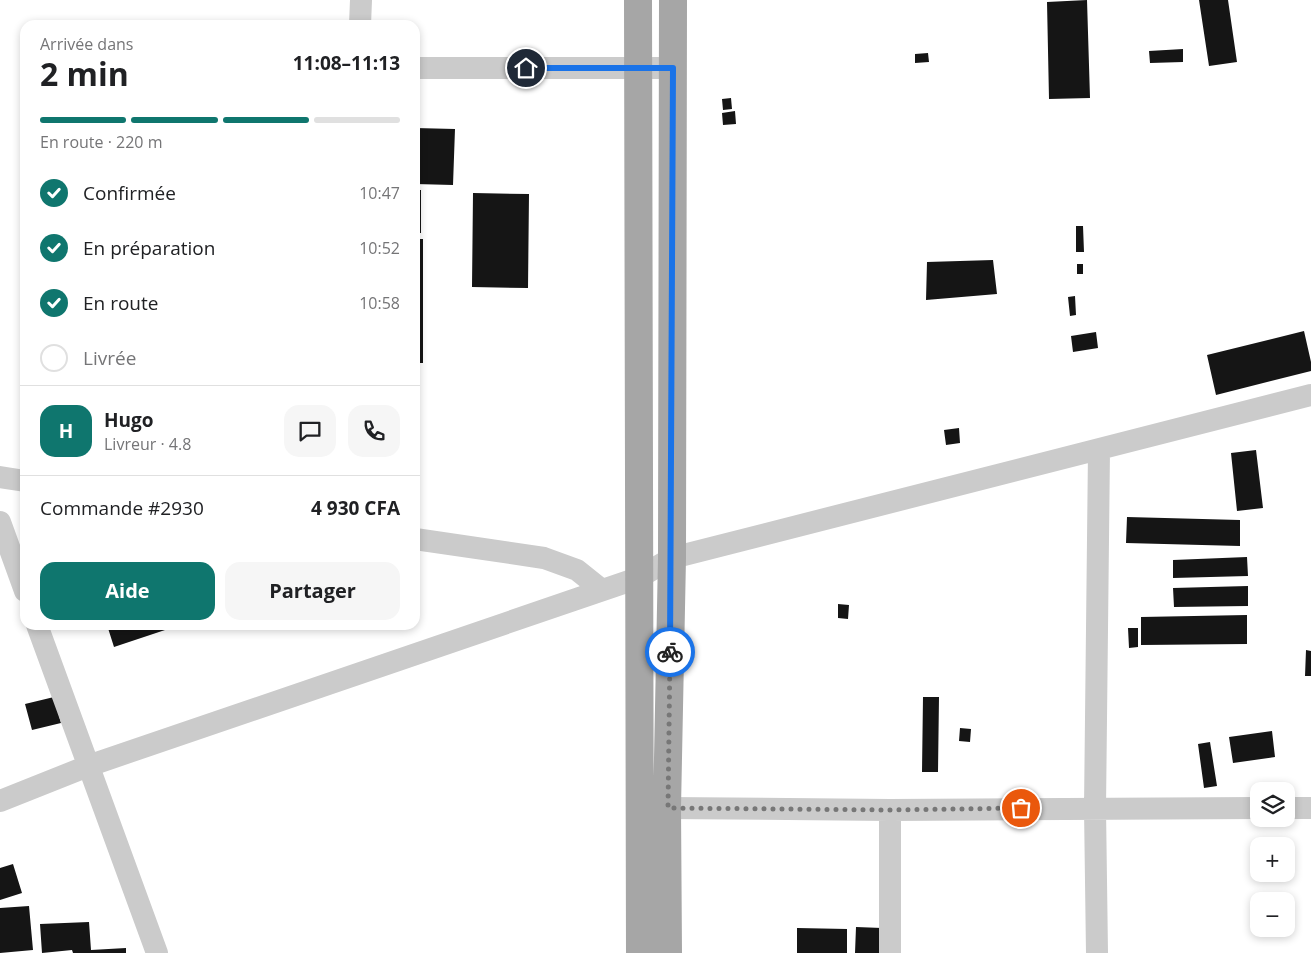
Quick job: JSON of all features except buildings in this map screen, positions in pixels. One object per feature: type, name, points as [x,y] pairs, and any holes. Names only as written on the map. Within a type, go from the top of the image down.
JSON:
[{"type":"main road","points":[[638,0],[640,953]]},
{"type":"main road","points":[[668,953],[672,558],[673,0]]},
{"type":"street","points":[[360,20],[361,0]]},
{"type":"street","points":[[420,68],[673,68]]},
{"type":"street","points":[[0,801],[88,766],[638,578],[672,558],[1311,396]]},
{"type":"street","points":[[1097,953],[1095,808],[1099,450]]},
{"type":"street","points":[[0,477],[20,480]]},
{"type":"street","points":[[0,522],[20,578]]},
{"type":"street","points":[[420,540],[544,558],[577,570],[602,590]]},
{"type":"street","points":[[39,630],[157,953]]},
{"type":"street","points":[[668,808],[890,810],[1250,808]]},
{"type":"street","points":[[1295,808],[1311,808]]},
{"type":"street","points":[[890,810],[890,953]]},
{"type":"way so far","points":[[670,652],[668,808],[890,810],[1021,808]]},
{"type":"route","points":[[526,68],[673,68],[672,558],[670,652]]}]
